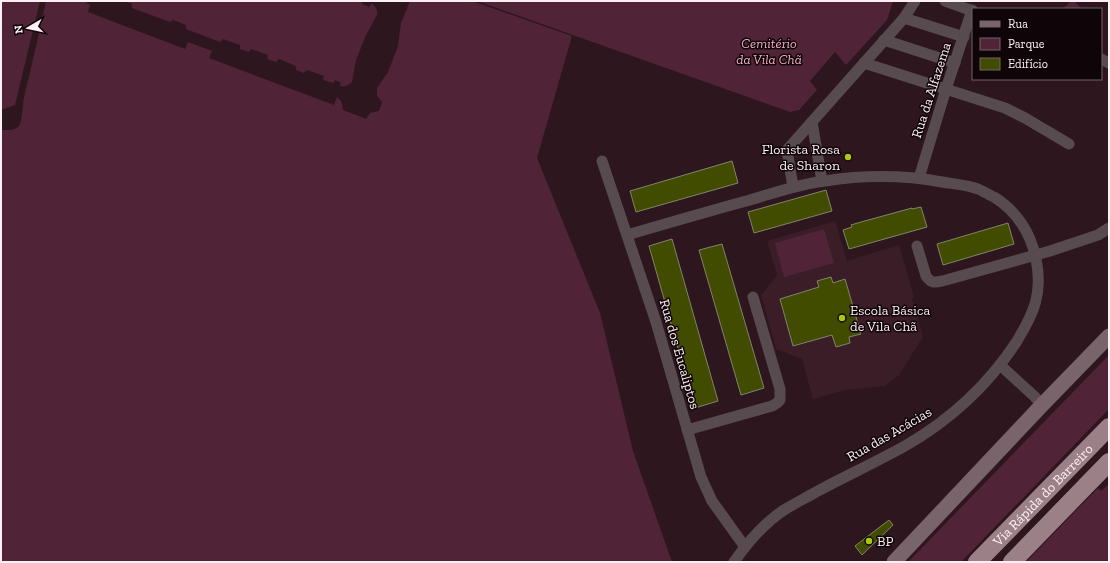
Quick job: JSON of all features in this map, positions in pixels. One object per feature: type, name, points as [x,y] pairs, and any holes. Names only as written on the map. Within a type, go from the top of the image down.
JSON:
[{"type":"highway","name":"Via Rápida do Barreiro","points":[[977,562],[1109,427]]},
{"type":"highway","name":"Via Rápida do Barreiro","points":[[1012,562],[1109,462]]},
{"type":"main road","points":[[894,562],[1109,336]]},
{"type":"street","points":[[793,187],[787,150],[904,18],[915,1]]},
{"type":"street","points":[[945,1],[972,11]]},
{"type":"street","name":"Rua da Alfazema","points":[[919,178],[946,89],[972,14]]},
{"type":"street","points":[[904,18],[964,37]]},
{"type":"street","points":[[884,40],[955,63]]},
{"type":"street","points":[[864,63],[1005,108],[1069,144]]},
{"type":"street","points":[[812,122],[822,181]]},
{"type":"street","name":"Rua dos Eucaliptos","points":[[602,161],[656,322],[701,477],[712,501],[745,546]]},
{"type":"street","name":"Rua das Acácias","points":[[627,235],[793,187],[843,178],[890,176],[919,178],[977,189],[996,198],[1012,210],[1023,224],[1030,239],[1038,268],[1039,283],[1036,301],[1025,327],[1000,365],[982,386],[945,419],[905,446],[784,510],[762,528],[745,546],[734,562]]},
{"type":"street","points":[[917,246],[926,276],[929,280],[934,282],[1035,255],[1098,235],[1109,228]]},
{"type":"street","points":[[687,430],[772,406],[780,400],[780,388],[753,297]]},
{"type":"street","points":[[1000,365],[1034,396],[1042,406]]},
{"type":"shaded area","name":"Escola Básica de Vila Chã","points":[[835,221],[847,261],[899,245],[914,297],[912,299],[923,337],[899,375],[885,386],[845,390],[813,399],[802,359],[776,349],[761,295],[777,275],[767,241]]},
{"type":"green space","points":[[1,1],[40,1],[15,105],[1,110]]},
{"type":"green space","points":[[46,1],[84,1],[90,5],[88,12],[185,49],[188,42],[212,51],[209,58],[334,105],[337,97],[341,101],[343,110],[366,119],[370,113],[379,111],[382,102],[377,96],[377,88],[388,72],[398,46],[401,23],[410,1],[472,1],[572,36],[537,158],[600,313],[633,451],[672,562],[1,562],[1,130],[15,129],[20,124],[24,97]]},
{"type":"green space","points":[[124,1],[362,1],[362,4],[369,7],[372,3],[375,6],[377,15],[366,35],[356,60],[352,82],[348,85],[340,86],[341,83],[335,80],[333,83],[323,80],[324,76],[307,70],[304,73],[296,70],[296,66],[279,59],[276,62],[267,59],[268,55],[251,49],[249,52],[240,49],[240,45],[223,39],[220,42],[186,29],[186,25],[173,20],[170,22],[132,8],[132,4]]},
{"type":"green space","name":"Cemitério da Vila Chã","points":[[477,1],[893,1],[887,20],[846,65],[835,52],[810,81],[817,90],[799,110],[790,112]]},
{"type":"green space","points":[[1071,1],[1074,1],[1081,8],[1064,8]]},
{"type":"green space","points":[[824,229],[834,263],[784,277],[775,243]]},
{"type":"green space","points":[[1109,355],[1109,409],[961,562],[908,562]]},
{"type":"green space","points":[[1109,484],[1109,562],[1026,562],[1098,488],[1101,491]]},
{"type":"building","points":[[732,161],[738,183],[636,212],[630,191]]},
{"type":"building","points":[[826,190],[832,211],[754,233],[748,212]]},
{"type":"building","points":[[921,207],[927,227],[849,249],[843,230],[852,227],[851,225],[912,208]]},
{"type":"building","points":[[1008,223],[1014,244],[943,265],[937,244]]},
{"type":"building","points":[[672,239],[718,401],[695,408],[649,246]]},
{"type":"building","points":[[722,244],[764,388],[741,395],[699,250]]},
{"type":"building","points":[[831,277],[833,283],[845,279],[861,334],[849,337],[850,343],[836,347],[832,335],[793,346],[780,299],[819,287],[817,281]]},
{"type":"building","name":"BP","points":[[889,520],[893,525],[862,555],[855,546]]},
{"type":"place","name":"Florista Rosa de Sharon","points":[[848,157]]},
{"type":"place","name":"Escola Básica de Vila Chã","points":[[842,318]]},
{"type":"place","name":"BP","points":[[869,541]]}]
